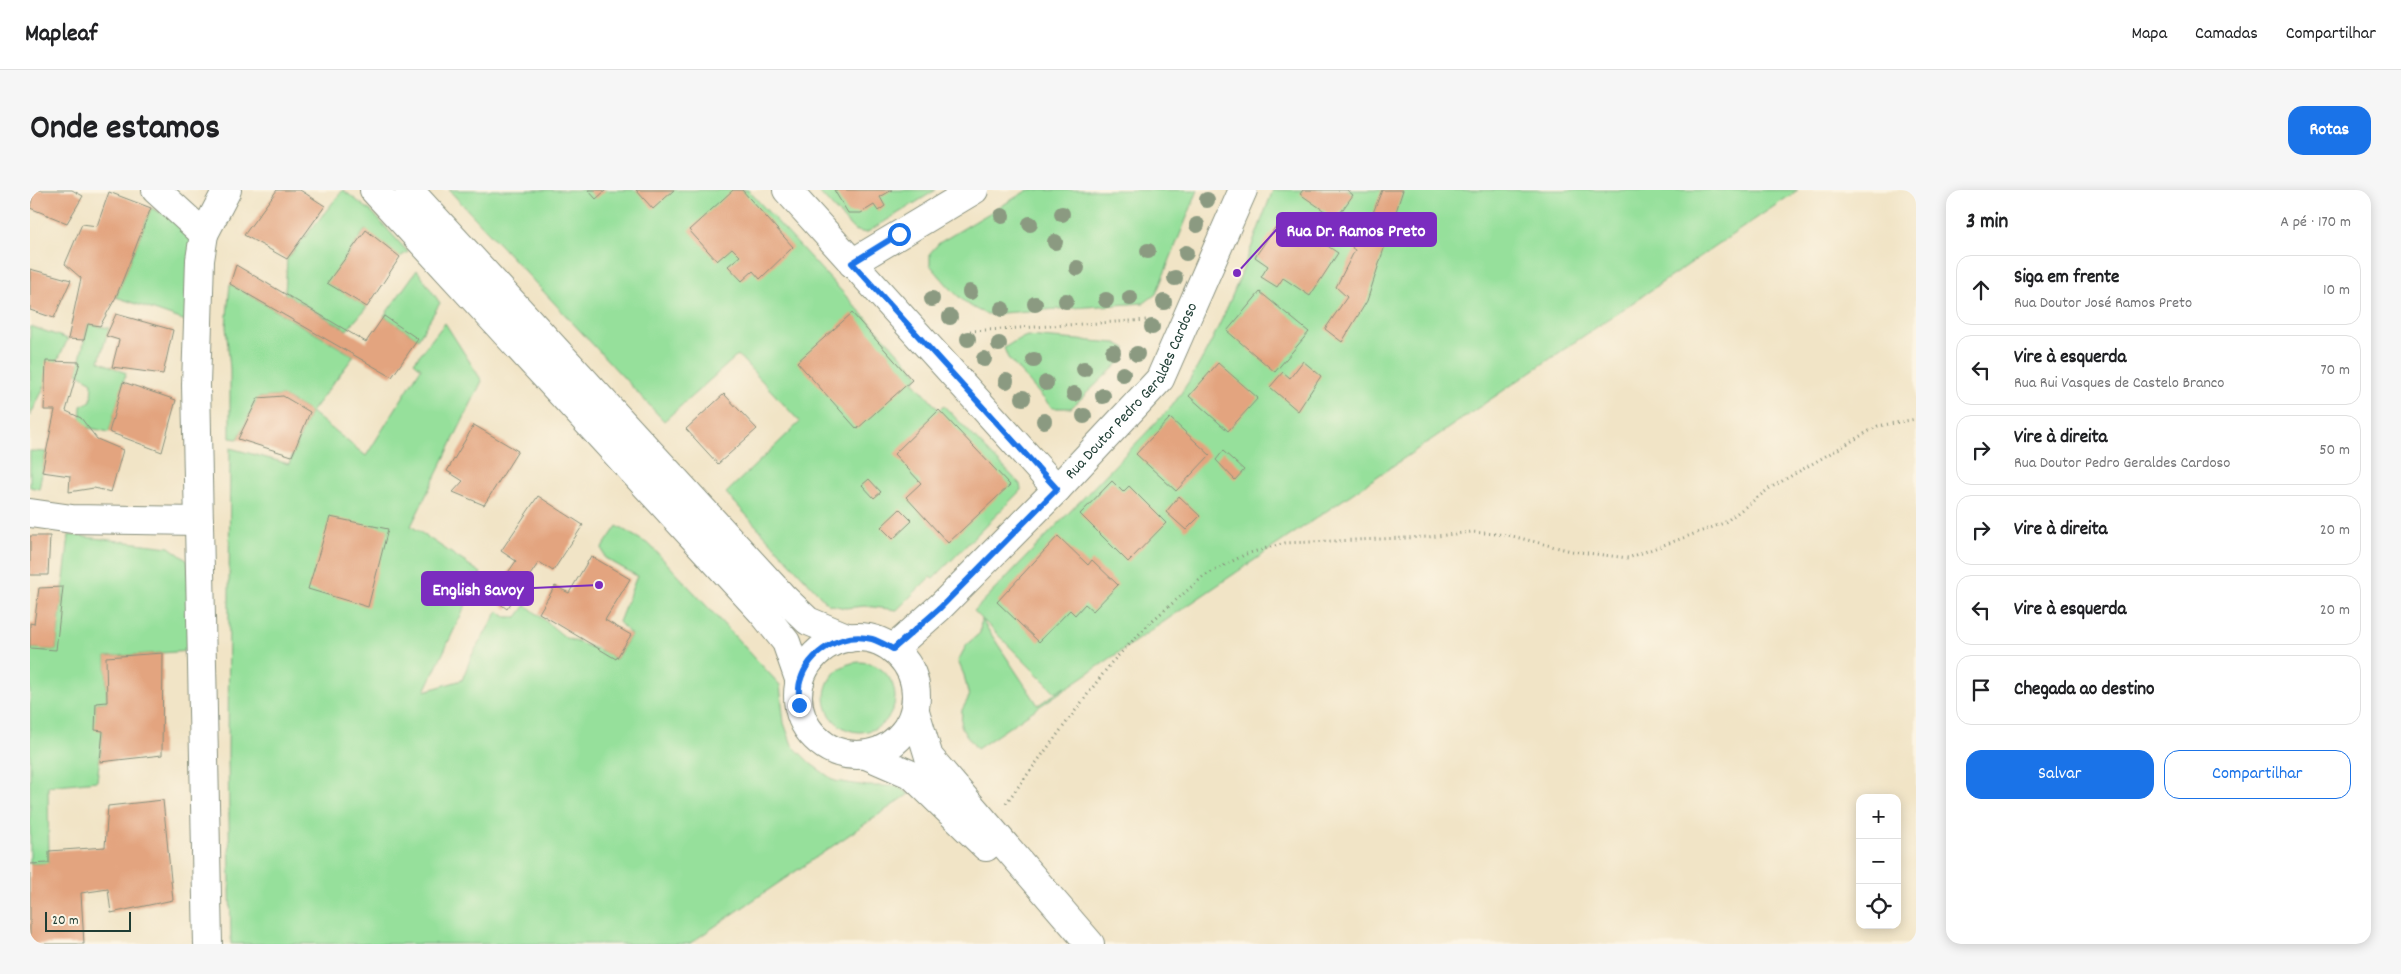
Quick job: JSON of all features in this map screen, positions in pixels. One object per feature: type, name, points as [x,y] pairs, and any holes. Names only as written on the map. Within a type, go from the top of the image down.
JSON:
[{"type":"main road","points":[[156,190],[204,234]]},
{"type":"main road","points":[[208,944],[196,385],[200,260],[204,234],[227,190]]},
{"type":"main road","points":[[374,190],[762,612],[786,642],[800,682],[799,705],[806,727],[822,744],[843,754],[866,755],[912,774],[1085,944]]},
{"type":"main road","points":[[409,190],[782,596],[808,621],[849,638],[872,639],[893,649],[908,666],[916,688],[915,711],[929,757],[1090,944]]},
{"type":"main road","points":[[787,190],[1057,489]]},
{"type":"main road","points":[[852,263],[974,190]]},
{"type":"main road","name":"Rua Doutor Pedro Geraldes Cardoso","points":[[893,649],[940,608],[1057,489],[1160,380],[1243,190]]},
{"type":"main road","points":[[30,513],[72,519],[198,521]]},
{"type":"main road","points":[[800,682],[810,661],[827,646],[849,638]]},
{"type":"main road","points":[[866,755],[888,747],[905,732],[915,711]]},
{"type":"path","points":[[970,332],[1147,320]]},
{"type":"path","points":[[988,825],[1018,788],[1110,663],[1153,620],[1204,576],[1246,554],[1285,543],[1428,537],[1472,532],[1508,535],[1570,551],[1628,558],[1724,523],[1770,488],[1878,426],[1916,419]]},
{"type":"green space","points":[[343,190],[372,212],[408,252],[400,257],[365,230],[328,283],[367,307],[347,330],[285,294],[287,259]]},
{"type":"green space","points":[[449,190],[748,190],[919,375],[913,381],[939,410],[944,406],[1020,484],[1021,490],[933,579],[930,577],[897,610],[865,606],[845,608],[828,604],[726,493],[800,422],[738,355],[664,421]]},
{"type":"green space","points":[[817,190],[936,190],[866,233],[854,230]]},
{"type":"green space","points":[[1028,190],[1198,190],[1156,294],[1144,303],[987,314],[970,306],[949,287],[930,265],[930,253],[939,243]]},
{"type":"green space","points":[[1273,190],[1798,190],[977,749],[961,728],[962,710],[969,697],[964,675],[958,661],[967,644],[980,633],[981,619],[1038,705],[1065,687],[1055,692],[974,611],[1172,406],[1204,355],[1230,302]]},
{"type":"green space","points":[[151,208],[204,234],[198,325],[116,297]]},
{"type":"green space","points":[[417,270],[440,303],[418,339],[384,316]]},
{"type":"green space","points":[[230,284],[354,356],[311,412],[366,456],[421,368],[414,362],[445,323],[482,381],[411,526],[481,573],[425,691],[462,680],[472,655],[498,611],[506,617],[517,617],[526,605],[566,638],[605,652],[616,659],[631,635],[619,622],[637,576],[605,558],[602,548],[617,526],[650,545],[780,685],[784,723],[792,745],[811,764],[835,781],[867,786],[897,786],[909,794],[689,944],[231,944],[228,756],[230,448],[289,464],[310,412],[283,396],[258,398],[238,439],[230,438],[230,369],[226,326]]},
{"type":"green space","points":[[88,324],[109,328],[99,361],[126,373],[109,432],[80,426],[81,406],[91,401],[92,382],[77,373]]},
{"type":"green space","points":[[30,326],[68,339],[30,416]]},
{"type":"green space","points":[[1027,336],[1116,343],[1126,348],[1122,360],[1071,408],[1052,408],[1008,358],[1004,348]]},
{"type":"green space","points":[[30,451],[46,452],[39,489],[30,487]]},
{"type":"green space","points":[[69,535],[169,547],[188,561],[189,651],[106,657],[107,702],[96,703],[96,729],[103,731],[97,781],[48,786],[49,863],[30,864],[30,648],[56,650]]},
{"type":"green space","points":[[860,662],[873,665],[885,672],[892,684],[895,697],[892,710],[885,722],[873,729],[860,732],[847,729],[835,722],[828,710],[825,697],[828,684],[835,672],[847,665]]},
{"type":"building","points":[[30,190],[72,190],[83,196],[67,223],[30,208],[33,193]]},
{"type":"building","points":[[277,190],[300,190],[325,206],[287,259],[244,235]]},
{"type":"building","points":[[588,190],[606,190],[596,199]]},
{"type":"building","points":[[636,190],[674,190],[653,209]]},
{"type":"building","points":[[733,190],[742,190],[793,247],[760,279],[753,271],[742,281],[728,266],[740,256],[732,248],[717,261],[689,230]]},
{"type":"building","points":[[834,190],[892,190],[880,197],[885,206],[878,211],[874,205],[861,213],[848,213]]},
{"type":"building","points":[[1303,190],[1347,190],[1353,195],[1336,219],[1300,194]]},
{"type":"building","points":[[1382,190],[1403,190],[1367,301],[1342,342],[1325,329],[1347,297],[1336,287],[1355,250],[1352,248],[1360,232],[1365,233]]},
{"type":"building","points":[[109,192],[151,208],[116,297],[100,326],[88,324],[84,340],[68,339],[81,278],[65,264],[82,224],[97,226]]},
{"type":"building","points":[[1283,216],[1338,253],[1310,296],[1283,278],[1277,287],[1261,277],[1268,266],[1255,257]]},
{"type":"building","points":[[366,230],[400,257],[367,307],[327,283]]},
{"type":"building","points":[[236,265],[366,342],[384,316],[418,339],[392,377],[230,284]]},
{"type":"building","points":[[30,269],[71,280],[54,318],[30,310]]},
{"type":"building","points":[[1260,292],[1309,332],[1275,372],[1227,331]]},
{"type":"building","points":[[852,313],[912,380],[857,429],[797,362]]},
{"type":"building","points":[[116,314],[173,330],[163,374],[112,367],[119,340],[106,336]]},
{"type":"building","points":[[46,361],[80,362],[66,411],[81,418],[97,439],[123,450],[111,492],[94,488],[69,492],[70,476],[42,472],[55,410],[44,410]]},
{"type":"building","points":[[1303,361],[1321,376],[1298,411],[1270,387],[1283,372],[1290,378]]},
{"type":"building","points":[[1218,363],[1258,398],[1228,431],[1189,396]]},
{"type":"building","points":[[123,382],[176,400],[162,452],[109,432]]},
{"type":"building","points":[[724,394],[757,429],[718,464],[686,429]]},
{"type":"building","points":[[283,396],[310,412],[292,456],[238,439],[258,398]]},
{"type":"building","points":[[939,410],[1010,485],[948,543],[906,497],[921,483],[894,454]]},
{"type":"building","points":[[1170,418],[1210,455],[1176,491],[1136,454]]},
{"type":"building","points":[[474,425],[518,451],[484,505],[453,492],[463,481],[447,471]]},
{"type":"building","points":[[1223,451],[1244,470],[1235,480],[1216,460]]},
{"type":"building","points":[[869,479],[881,492],[874,498],[862,485]]},
{"type":"building","points":[[1112,481],[1123,492],[1129,486],[1166,523],[1128,562],[1080,514]]},
{"type":"building","points":[[538,496],[583,525],[553,571],[539,562],[507,609],[491,597],[516,561],[501,551]]},
{"type":"building","points":[[1179,496],[1200,516],[1186,530],[1166,512]]},
{"type":"building","points":[[900,509],[912,521],[893,539],[881,527]]},
{"type":"building","points":[[330,517],[388,529],[368,607],[308,589]]},
{"type":"building","points":[[30,536],[50,536],[48,575],[30,575]]},
{"type":"building","points":[[1058,536],[1088,565],[1092,560],[1118,585],[1093,611],[1085,604],[1075,615],[1070,610],[1039,642],[997,602]]},
{"type":"building","points":[[591,556],[630,579],[605,620],[631,635],[616,659],[539,613],[555,586],[569,593]]},
{"type":"building","points":[[63,587],[56,650],[30,648],[30,623],[34,624],[39,588]]},
{"type":"building","points":[[163,653],[162,755],[100,762],[103,731],[95,730],[96,703],[107,702],[106,657]]},
{"type":"building","points":[[163,800],[173,900],[111,913],[108,889],[81,893],[84,944],[30,944],[30,864],[49,863],[49,851],[105,847],[108,806]]},
{"type":"place","name":"Rua Dr. Ramos Preto","points":[[1237,273]]},
{"type":"place","name":"English Savoy","points":[[599,585]]},
{"type":"route","points":[[799,705],[800,682],[810,661],[827,646],[849,638],[872,639],[893,649],[940,608],[1057,489],[852,263],[899,234]]}]
